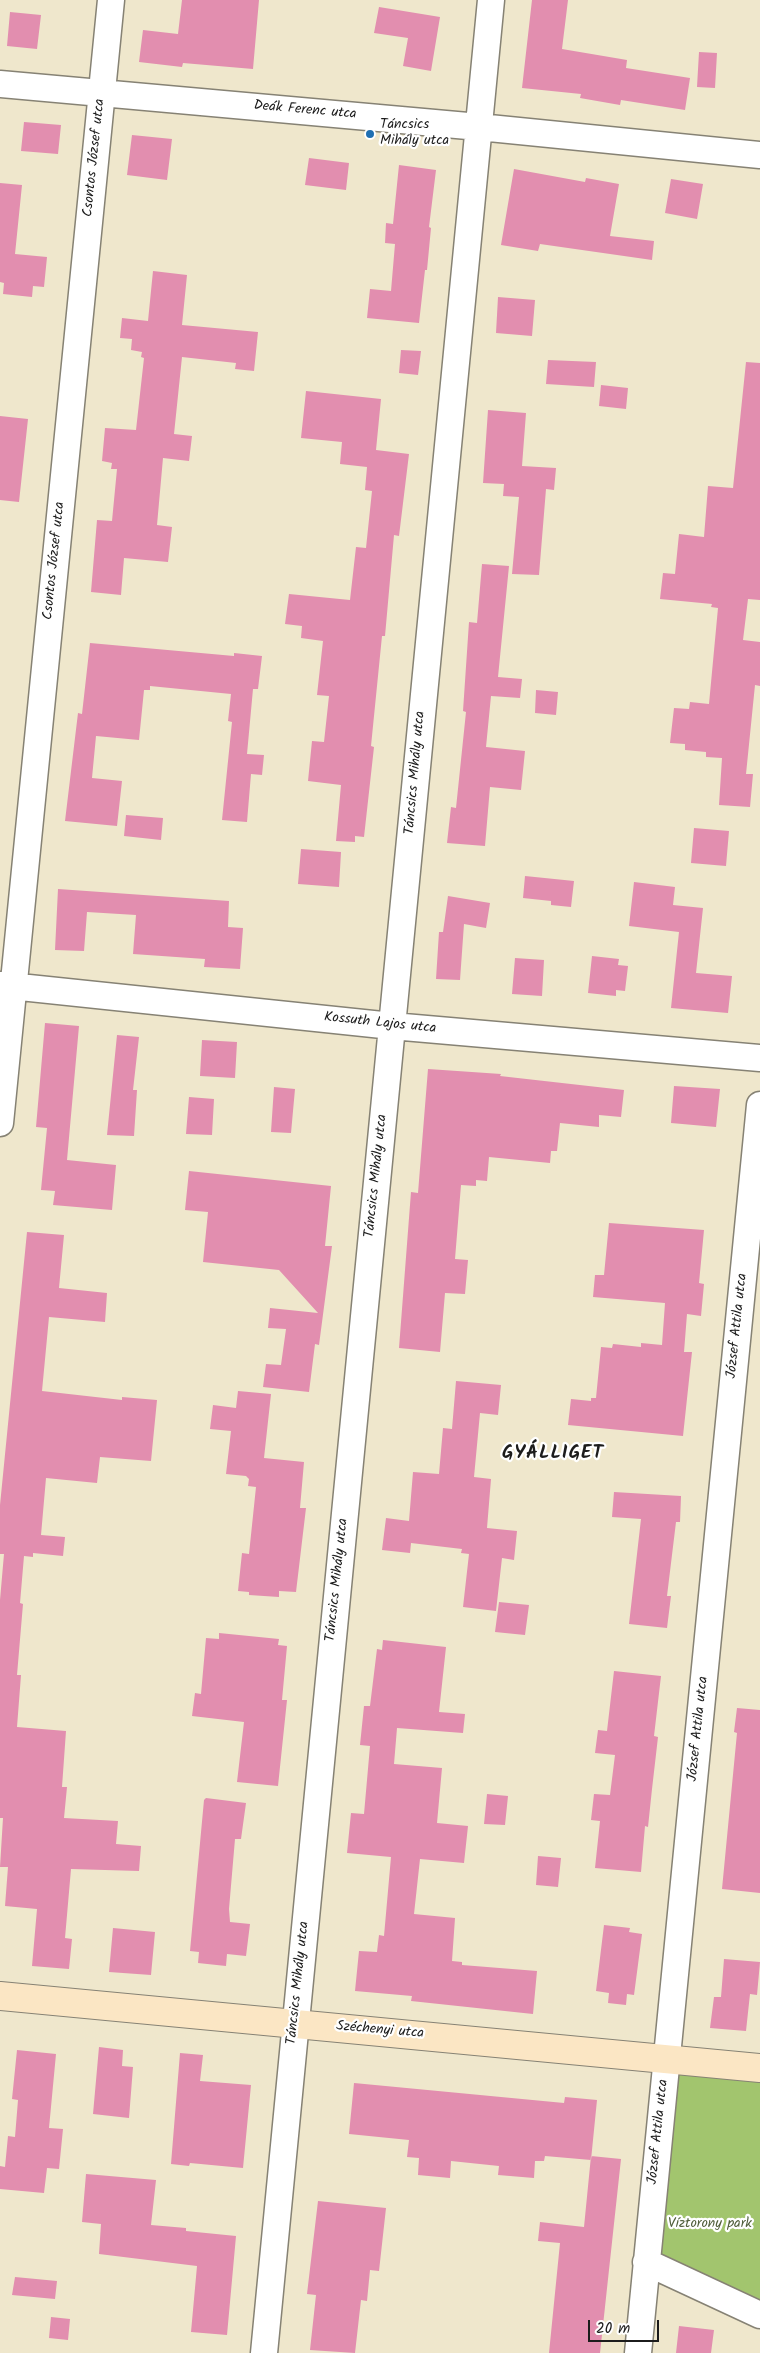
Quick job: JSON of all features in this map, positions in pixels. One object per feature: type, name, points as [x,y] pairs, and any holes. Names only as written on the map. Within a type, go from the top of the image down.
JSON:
[{"type":"street","name":"Csontos József utca","points":[[0,1123],[6,986],[111,0]]},
{"type":"street","name":"Táncsics Mihály utca","points":[[264,2353],[491,0]]},
{"type":"street","name":"Deák Ferenc utca","points":[[0,84],[479,127],[760,155]]},
{"type":"street","name":"Kossuth Lajos utca","points":[[6,986],[392,1026],[760,1058]]},
{"type":"street","name":"József Attila utca","points":[[638,2353],[760,1105]]},
{"type":"street","name":"Széchenyi utca","points":[[0,1996],[760,2068]]},
{"type":"street","points":[[646,2262],[760,2315]]},
{"type":"green space","name":"Víztorony park","points":[[672,2072],[760,2081],[760,2305],[657,2256]]},
{"type":"building","points":[[182,0],[259,0],[253,69],[183,63],[182,67],[139,62],[143,30],[178,34]]},
{"type":"building","points":[[532,0],[568,0],[562,49],[627,60],[626,68],[690,78],[685,110],[621,100],[620,105],[580,98],[581,94],[522,88]]},
{"type":"building","points":[[379,7],[440,17],[431,71],[403,66],[408,38],[374,33]]},
{"type":"building","points":[[10,12],[41,15],[37,49],[7,46]]},
{"type":"building","points":[[699,52],[717,53],[715,88],[697,87]]},
{"type":"building","points":[[24,122],[61,125],[58,154],[21,151]]},
{"type":"building","points":[[132,135],[172,139],[167,180],[127,175]]},
{"type":"building","points":[[309,158],[349,163],[346,190],[305,185]]},
{"type":"building","points":[[399,165],[436,170],[429,227],[431,228],[427,270],[425,270],[419,323],[367,318],[370,289],[391,291],[395,244],[385,243],[386,223],[393,224]]},
{"type":"building","points":[[514,169],[585,182],[586,178],[619,184],[610,236],[654,241],[652,260],[540,244],[538,251],[501,245]]},
{"type":"building","points":[[671,179],[703,184],[697,219],[665,213]]},
{"type":"building","points":[[0,183],[22,185],[15,254],[47,257],[44,287],[33,286],[32,297],[3,294],[4,283],[0,282]]},
{"type":"building","points":[[153,271],[187,275],[182,325],[258,332],[254,371],[235,369],[236,363],[182,357],[174,434],[192,436],[189,461],[163,458],[157,525],[172,527],[168,562],[124,558],[121,595],[91,592],[97,520],[112,521],[117,469],[111,469],[112,463],[102,461],[105,428],[136,430],[144,358],[141,357],[142,352],[131,350],[132,339],[120,338],[122,318],[148,321]]},
{"type":"building","points":[[498,297],[535,300],[532,336],[496,333]]},
{"type":"building","points":[[401,350],[421,351],[418,375],[399,373]]},
{"type":"building","points":[[548,360],[596,362],[594,387],[546,384]]},
{"type":"building","points":[[746,362],[760,363],[760,600],[748,599],[743,640],[760,642],[760,686],[755,685],[746,774],[753,774],[750,807],[719,805],[722,758],[706,757],[706,752],[685,750],[685,744],[670,743],[674,708],[689,709],[690,702],[709,704],[718,608],[711,607],[712,604],[660,599],[663,573],[675,574],[679,534],[704,537],[708,486],[733,488]]},
{"type":"building","points":[[601,385],[628,388],[626,409],[599,406]]},
{"type":"building","points":[[306,391],[381,399],[376,450],[409,454],[399,536],[394,535],[385,636],[382,636],[371,746],[374,747],[364,837],[355,836],[355,842],[336,841],[341,785],[308,781],[312,741],[324,742],[329,696],[317,695],[323,641],[301,638],[302,626],[285,624],[289,594],[350,600],[356,547],[366,548],[372,491],[365,490],[367,467],[340,464],[342,442],[301,438]]},
{"type":"building","points":[[488,410],[526,413],[522,466],[556,468],[554,490],[546,489],[539,575],[512,574],[519,497],[503,496],[504,484],[483,483]]},
{"type":"building","points":[[0,416],[28,419],[19,502],[0,500]]},
{"type":"building","points":[[482,564],[509,566],[498,677],[522,679],[520,698],[491,696],[486,747],[525,751],[521,790],[490,787],[485,846],[447,843],[451,807],[456,808],[466,712],[463,711],[469,622],[477,623]]},
{"type":"building","points":[[90,643],[234,656],[234,653],[262,656],[258,689],[253,689],[247,754],[264,755],[262,775],[251,774],[247,822],[222,820],[232,722],[228,721],[231,694],[150,686],[150,690],[144,690],[139,740],[96,736],[92,778],[122,781],[117,826],[65,821],[78,713],[82,714]]},
{"type":"building","points":[[536,690],[558,692],[556,715],[535,713]]},
{"type":"building","points":[[126,815],[163,818],[161,840],[124,836]]},
{"type":"building","points":[[694,828],[729,831],[726,866],[691,863]]},
{"type":"building","points":[[301,849],[341,852],[339,887],[298,884]]},
{"type":"building","points":[[525,876],[574,881],[571,907],[551,905],[551,901],[523,898]]},
{"type":"building","points":[[634,882],[675,887],[673,905],[703,908],[696,973],[732,976],[728,1013],[671,1008],[679,932],[629,926]]},
{"type":"building","points":[[58,889],[229,901],[228,927],[243,928],[240,969],[204,967],[205,959],[133,954],[136,915],[87,912],[84,951],[55,950]]},
{"type":"building","points":[[448,896],[490,903],[486,928],[464,924],[460,980],[436,979],[439,932],[443,932]]},
{"type":"building","points":[[592,956],[619,959],[618,965],[628,966],[625,991],[616,990],[616,996],[588,993]]},
{"type":"building","points":[[515,958],[544,960],[542,996],[512,994]]},
{"type":"building","points":[[45,1023],[79,1026],[67,1160],[116,1165],[112,1210],[53,1205],[55,1191],[41,1190],[47,1128],[36,1127]]},
{"type":"building","points":[[117,1035],[139,1037],[133,1090],[137,1090],[134,1136],[107,1135]]},
{"type":"building","points":[[202,1040],[237,1042],[235,1078],[200,1076]]},
{"type":"building","points":[[428,1069],[501,1074],[500,1076],[624,1090],[621,1117],[599,1115],[599,1127],[560,1123],[557,1151],[551,1151],[550,1163],[489,1157],[487,1181],[476,1180],[476,1186],[461,1185],[455,1259],[468,1260],[465,1294],[445,1293],[440,1352],[399,1348],[411,1192],[418,1193]]},
{"type":"building","points":[[674,1086],[720,1089],[716,1127],[671,1123]]},
{"type":"building","points":[[274,1087],[295,1089],[291,1133],[271,1132]]},
{"type":"building","points":[[189,1097],[214,1099],[212,1135],[186,1134]]},
{"type":"building","points":[[189,1171],[331,1186],[325,1246],[332,1246],[319,1345],[315,1344],[309,1392],[263,1387],[266,1364],[281,1365],[286,1329],[268,1328],[270,1308],[318,1313],[279,1270],[203,1262],[208,1212],[185,1210]]},
{"type":"building","points":[[609,1223],[704,1230],[699,1283],[704,1284],[701,1316],[687,1314],[684,1352],[692,1352],[683,1436],[568,1425],[571,1399],[591,1401],[591,1398],[596,1398],[601,1347],[612,1348],[613,1344],[641,1347],[641,1343],[662,1345],[665,1303],[593,1297],[595,1275],[604,1275]]},
{"type":"building","points":[[27,1232],[64,1235],[59,1288],[107,1293],[105,1322],[49,1317],[42,1391],[122,1400],[122,1397],[157,1400],[151,1461],[100,1457],[97,1483],[46,1478],[41,1535],[65,1537],[63,1556],[33,1553],[33,1557],[24,1556],[20,1603],[23,1604],[17,1675],[21,1675],[17,1727],[66,1731],[62,1787],[67,1787],[64,1818],[118,1821],[116,1844],[141,1846],[139,1871],[71,1869],[65,1938],[72,1939],[69,1969],[32,1966],[37,1909],[5,1906],[8,1867],[0,1867],[3,1818],[0,1818],[0,1600],[4,1554],[0,1554],[0,1505]]},
{"type":"building","points":[[456,1381],[501,1385],[498,1415],[480,1413],[474,1477],[491,1479],[487,1528],[517,1531],[514,1560],[502,1558],[496,1611],[463,1607],[469,1554],[461,1553],[462,1549],[411,1543],[410,1553],[382,1550],[386,1518],[409,1521],[413,1472],[439,1474],[443,1428],[452,1429]]},
{"type":"building","points":[[238,1391],[271,1394],[264,1458],[304,1462],[300,1508],[306,1508],[296,1592],[279,1591],[279,1597],[249,1595],[249,1592],[238,1591],[242,1553],[249,1554],[256,1487],[248,1486],[249,1479],[246,1476],[226,1474],[231,1431],[210,1429],[213,1405],[236,1408]]},
{"type":"building","points":[[614,1492],[681,1496],[680,1522],[676,1522],[667,1596],[671,1596],[667,1628],[629,1624],[641,1519],[612,1517]]},
{"type":"building","points":[[499,1602],[529,1605],[525,1635],[495,1632]]},
{"type":"building","points":[[219,1633],[279,1639],[278,1645],[287,1646],[282,1700],[287,1700],[278,1786],[237,1782],[244,1722],[192,1716],[195,1693],[201,1694],[206,1638],[219,1639]]},
{"type":"building","points":[[383,1640],[446,1647],[439,1712],[465,1714],[463,1733],[397,1728],[394,1764],[442,1768],[437,1823],[468,1826],[464,1863],[420,1859],[414,1914],[455,1918],[452,1961],[462,1962],[462,1965],[537,1971],[533,2014],[411,2001],[412,1996],[355,1991],[359,1951],[377,1952],[379,1935],[384,1936],[391,1857],[347,1853],[351,1813],[364,1814],[370,1746],[360,1745],[364,1706],[370,1706],[377,1649],[382,1650]]},
{"type":"building","points":[[614,1671],[661,1676],[654,1736],[658,1737],[648,1827],[645,1826],[641,1872],[595,1868],[600,1821],[591,1820],[594,1794],[610,1795],[615,1755],[595,1753],[598,1730],[607,1731]]},
{"type":"building","points":[[737,1708],[760,1710],[760,1893],[722,1889],[737,1733],[734,1732]]},
{"type":"building","points":[[487,1794],[508,1796],[505,1825],[484,1824]]},
{"type":"building","points":[[206,1798],[246,1803],[241,1839],[235,1839],[229,1909],[230,1922],[250,1924],[246,1956],[227,1954],[226,1966],[198,1963],[199,1952],[190,1951],[204,1800]]},
{"type":"building","points":[[538,1856],[561,1858],[558,1887],[536,1885]]},
{"type":"building","points":[[604,1925],[630,1928],[629,1932],[642,1934],[634,1995],[627,1994],[626,2005],[608,2003],[609,1993],[596,1991]]},
{"type":"building","points":[[113,1928],[155,1932],[151,1975],[109,1972]]},
{"type":"building","points":[[724,1959],[760,1962],[757,1995],[750,1994],[746,2031],[710,2028],[714,1997],[721,1997]]},
{"type":"building","points":[[99,2047],[123,2050],[122,2066],[133,2067],[129,2118],[93,2114]]},
{"type":"building","points":[[17,2050],[56,2054],[49,2128],[63,2129],[59,2169],[47,2168],[44,2193],[0,2189],[0,2166],[5,2167],[8,2136],[15,2137],[18,2100],[12,2099]]},
{"type":"building","points":[[180,2053],[203,2055],[200,2081],[251,2085],[243,2168],[190,2163],[189,2166],[171,2164]]},
{"type":"building","points":[[354,2083],[564,2103],[565,2097],[597,2100],[591,2160],[545,2156],[544,2161],[535,2161],[534,2178],[498,2175],[499,2166],[451,2161],[450,2178],[418,2175],[419,2158],[407,2157],[409,2140],[349,2134]]},
{"type":"building","points":[[591,2156],[621,2159],[600,2353],[549,2353],[560,2243],[538,2241],[540,2222],[584,2227]]},
{"type":"building","points":[[86,2174],[156,2180],[151,2225],[186,2228],[186,2231],[236,2236],[227,2335],[191,2332],[197,2266],[99,2254],[101,2224],[82,2222]]},
{"type":"building","points":[[318,2201],[386,2208],[379,2271],[370,2270],[367,2301],[361,2300],[355,2353],[310,2350],[316,2295],[307,2294]]},
{"type":"building","points":[[15,2277],[57,2281],[55,2299],[12,2295]]},
{"type":"building","points":[[51,2317],[70,2319],[68,2340],[49,2338]]},
{"type":"building","points":[[679,2326],[714,2330],[711,2353],[676,2353]]},
{"type":"place","name":"Táncsics Mihály utca","points":[[370,134]]},
{"type":"district","name":"GYÁLLIGET","points":[[553,1455]]}]
